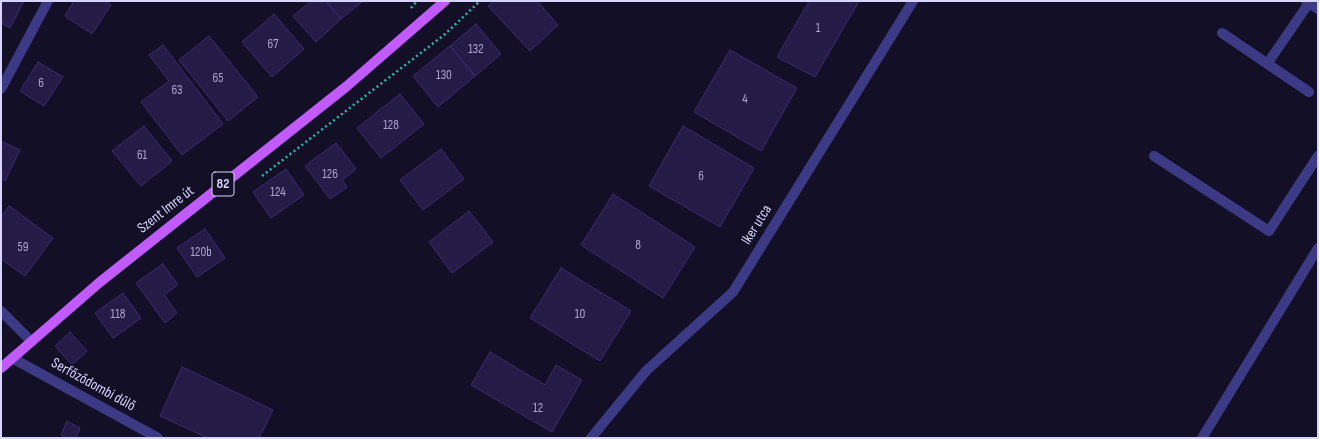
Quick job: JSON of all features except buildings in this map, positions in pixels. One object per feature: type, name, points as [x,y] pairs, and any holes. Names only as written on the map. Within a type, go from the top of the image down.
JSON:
[{"type":"main road","name":"Szent Imre út","points":[[1,368],[100,282],[347,86],[445,1]]},
{"type":"street","points":[[1,89],[48,1]]},
{"type":"street","name":"Iker utca","points":[[591,438],[646,371],[733,292],[913,1]]},
{"type":"street","points":[[1267,64],[1307,2],[1318,9]]},
{"type":"street","points":[[1222,33],[1309,92]]},
{"type":"street","points":[[1154,156],[1269,231],[1318,156]]},
{"type":"street","points":[[1202,438],[1318,248]]},
{"type":"street","points":[[1,311],[31,341]]},
{"type":"street","name":"Serfőződombi dűlő","points":[[12,358],[158,438]]}]
